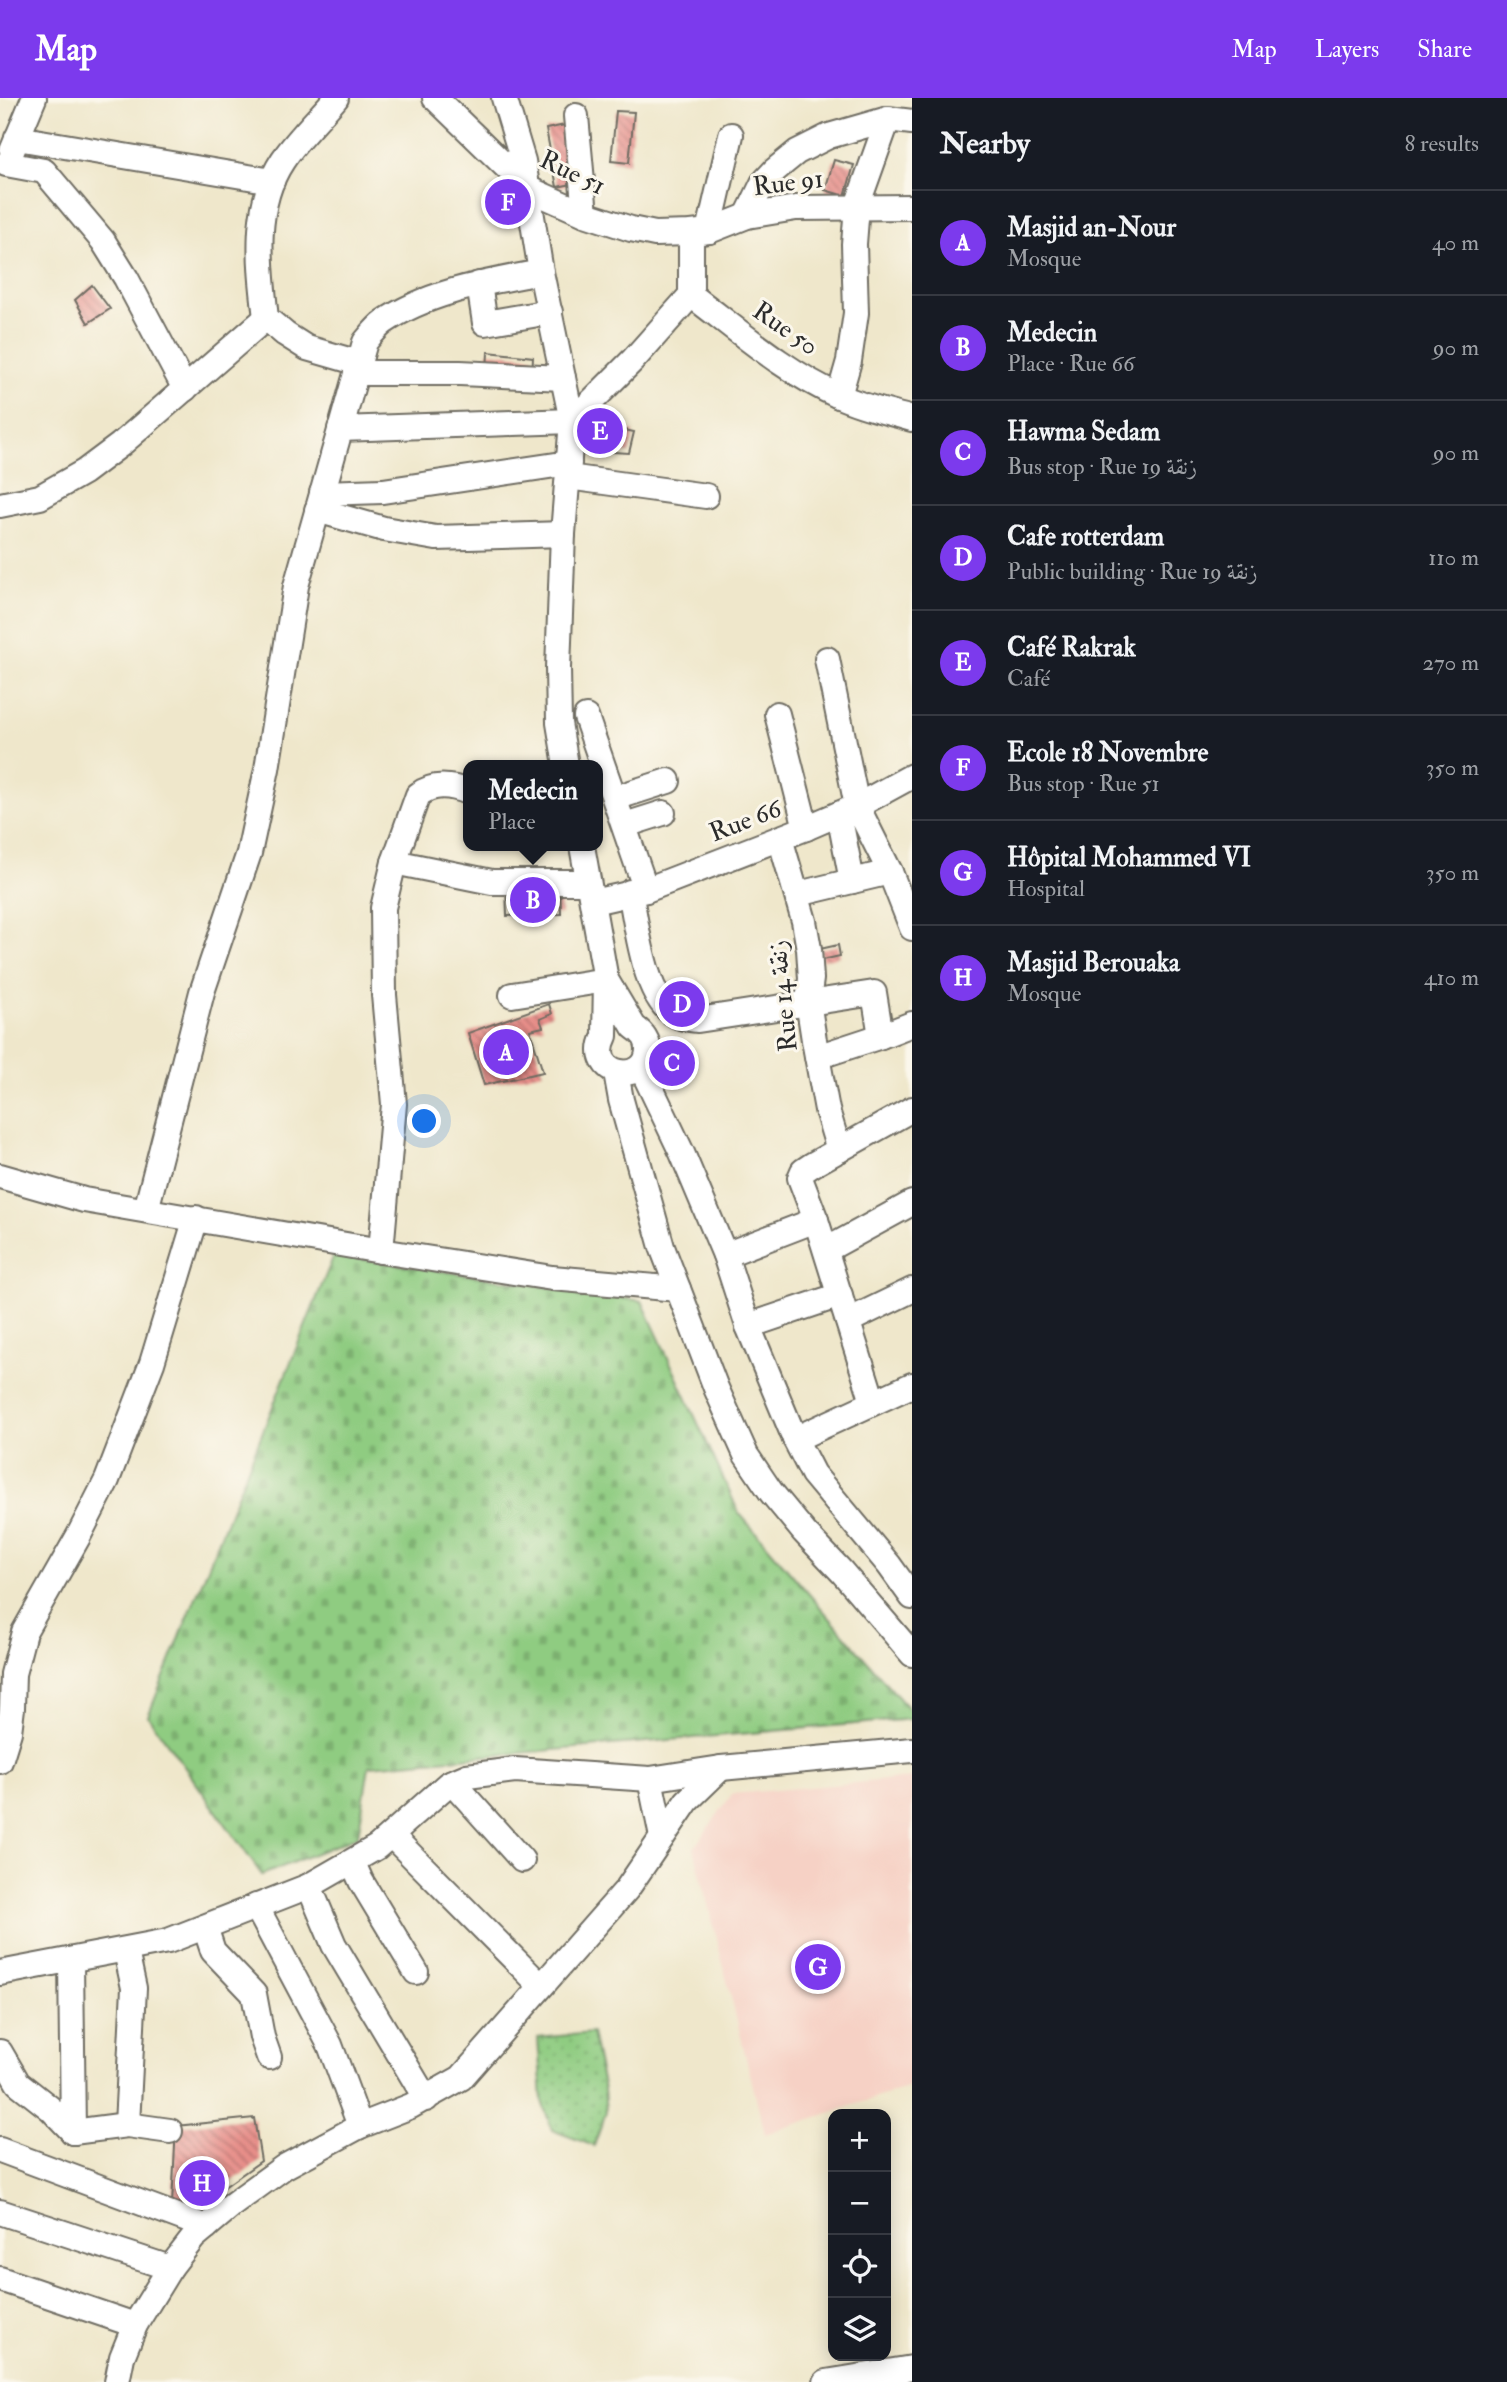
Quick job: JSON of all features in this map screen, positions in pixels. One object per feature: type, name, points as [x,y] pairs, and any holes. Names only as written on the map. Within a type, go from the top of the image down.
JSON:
[{"type":"street","points":[[34,98],[3,171],[44,171],[103,241],[127,278],[185,389]]},
{"type":"street","points":[[336,98],[283,161],[268,190],[262,218],[261,276],[265,318],[307,348],[358,368],[563,378]]},
{"type":"street","name":"Rue 51","points":[[435,98],[529,189],[585,214],[631,229],[655,234],[691,233]]},
{"type":"street","points":[[504,98],[529,189],[541,272],[572,421],[563,534],[558,668],[559,723],[565,760]]},
{"type":"street","points":[[576,116],[585,214]]},
{"type":"street","points":[[839,396],[849,361],[856,313],[854,244],[857,206],[900,120]]},
{"type":"street","points":[[747,216],[763,183],[797,152],[829,136],[900,120]]},
{"type":"street","points":[[340,429],[572,421],[633,360],[691,295],[691,233],[731,135]]},
{"type":"street","points":[[17,138],[272,181]]},
{"type":"street","name":"Rue 91","points":[[691,233],[747,216],[796,208],[911,204]]},
{"type":"street","points":[[146,1210],[202,992],[249,853],[257,821],[296,586],[365,342],[382,323],[417,305],[479,284],[541,272]]},
{"type":"street","points":[[479,284],[485,323],[550,312]]},
{"type":"street","name":"Rue 50","points":[[691,295],[792,370],[839,396],[912,419]]},
{"type":"street","points":[[0,506],[40,497],[84,472],[120,445],[265,318]]},
{"type":"street","points":[[320,501],[383,491],[568,470],[706,496]]},
{"type":"street","points":[[320,501],[384,529],[436,538],[563,534]]},
{"type":"street","points":[[827,659],[848,810],[852,881]]},
{"type":"street","points":[[776,714],[806,828]]},
{"type":"street","points":[[586,718],[601,760]]},
{"type":"street","points":[[603,765],[625,825],[654,991],[674,1015],[698,1020],[808,1001],[874,993],[881,1036]]},
{"type":"street","name":"Rue 66","points":[[394,862],[492,882],[590,892],[638,891],[806,828],[848,810],[912,776]]},
{"type":"street","points":[[615,798],[668,781]]},
{"type":"street","points":[[381,1251],[394,1104],[384,995],[383,908],[394,862],[418,795],[426,789],[438,786],[463,790]]},
{"type":"street","points":[[848,810],[890,872],[911,924]]},
{"type":"street","points":[[625,825],[663,813]]},
{"type":"street","name":"Rue 14 زنقة","points":[[780,838],[798,894],[809,949],[811,979],[808,1001],[827,1110],[839,1150]]},
{"type":"street","points":[[583,851],[606,980],[602,1057],[616,1072],[629,1073],[641,1067],[648,1053],[648,1045],[641,1031],[634,1027],[621,1026],[605,1036]]},
{"type":"street","points":[[798,894],[890,872]]},
{"type":"street","points":[[512,995],[606,980]]},
{"type":"street","points":[[606,980],[634,1027]]},
{"type":"street","points":[[817,1057],[912,1024]]},
{"type":"street","points":[[641,1067],[682,1153],[725,1255],[748,1326],[795,1439],[813,1474],[912,1596]]},
{"type":"street","points":[[616,1072],[621,1100],[662,1247],[741,1445],[757,1472],[804,1532],[912,1654]]},
{"type":"street","points":[[873,1402],[826,1250],[800,1180],[802,1173],[812,1165],[912,1109]]},
{"type":"street","points":[[0,1176],[84,1200],[381,1251],[552,1278],[678,1289]]},
{"type":"street","points":[[826,1250],[912,1203]]},
{"type":"street","points":[[0,1760],[9,1732],[13,1674],[24,1632],[107,1480],[152,1363],[196,1218]]},
{"type":"street","points":[[725,1255],[816,1220]]},
{"type":"street","points":[[848,1321],[912,1290]]},
{"type":"street","points":[[748,1326],[840,1295]]},
{"type":"street","points":[[795,1439],[912,1385]]},
{"type":"street","points":[[0,1973],[168,1941],[309,1886],[353,1863],[392,1836],[452,1782],[482,1773],[515,1770],[650,1779],[722,1768],[912,1751]]},
{"type":"street","points":[[117,2382],[122,2357],[135,2325],[170,2268],[194,2237],[233,2204],[284,2167],[360,2126],[426,2099],[461,2078],[627,1889],[687,1801],[722,1768]]},
{"type":"street","points":[[650,1779],[662,1837]]},
{"type":"street","points":[[452,1782],[523,1860]]},
{"type":"street","points":[[392,1836],[541,1986]]},
{"type":"street","points":[[353,1863],[416,1972]]},
{"type":"street","points":[[309,1886],[334,1945],[426,2099]]},
{"type":"street","points":[[257,1906],[330,2045],[360,2126]]},
{"type":"street","points":[[205,1927],[213,1951],[254,1994],[262,2037],[269,2057]]},
{"type":"street","points":[[126,1951],[134,1988],[127,2125]]},
{"type":"street","points":[[71,1961],[73,2132]]},
{"type":"street","points":[[0,2052],[18,2083],[51,2109],[73,2132]]},
{"type":"street","points":[[73,2132],[127,2125],[170,2131]]},
{"type":"street","points":[[0,2150],[206,2227]]},
{"type":"street","points":[[0,2212],[170,2268]]},
{"type":"street","points":[[0,2279],[135,2325]]},
{"type":"street","points":[[826,2382],[912,2368]]},
{"type":"shaded area","points":[[912,1778],[912,2086],[842,2109],[828,2109],[828,2113],[765,2134],[694,1848],[732,1794]]},
{"type":"green space","points":[[334,1255],[642,1301],[739,1513],[912,1713],[912,1719],[369,1766],[358,1836],[262,1875],[148,1716]]},
{"type":"green space","points":[[592,2033],[606,2112],[594,2146],[552,2130],[542,2101],[538,2038]]},
{"type":"building","points":[[616,111],[634,112],[629,163],[611,161]]},
{"type":"building","points":[[565,125],[577,183],[557,187],[546,129]]},
{"type":"building","points":[[834,160],[854,165],[845,196],[825,190]]},
{"type":"building","points":[[92,285],[110,309],[88,323],[75,300]]},
{"type":"building","points":[[488,352],[533,357],[532,376],[487,372]]},
{"type":"building","points":[[601,425],[634,432],[629,453],[597,451]]},
{"type":"building","points":[[560,884],[561,914],[507,916],[506,886]]},
{"type":"building","points":[[838,945],[840,956],[822,960],[820,949]]},
{"type":"building","points":[[549,1004],[552,1014],[540,1019],[543,1027],[530,1030],[543,1072],[484,1085],[468,1033]]},
{"type":"building","points":[[254,2118],[261,2161],[193,2209],[172,2205],[176,2126]]},
{"type":"place","name":"Ecole 18 Novembre","points":[[508,202]]},
{"type":"place","name":"Café Rakrak","points":[[600,431]]},
{"type":"place","name":"Medecin","points":[[533,900]]},
{"type":"place","name":"Cafe rotterdam","points":[[682,1004]]},
{"type":"place","name":"Masjid an-Nour","points":[[506,1052]]},
{"type":"place","name":"Hawma Sedam","points":[[672,1063]]},
{"type":"place","name":"Hôpital Mohammed VI","points":[[818,1967]]},
{"type":"place","name":"Masjid Berouaka","points":[[202,2183]]}]
